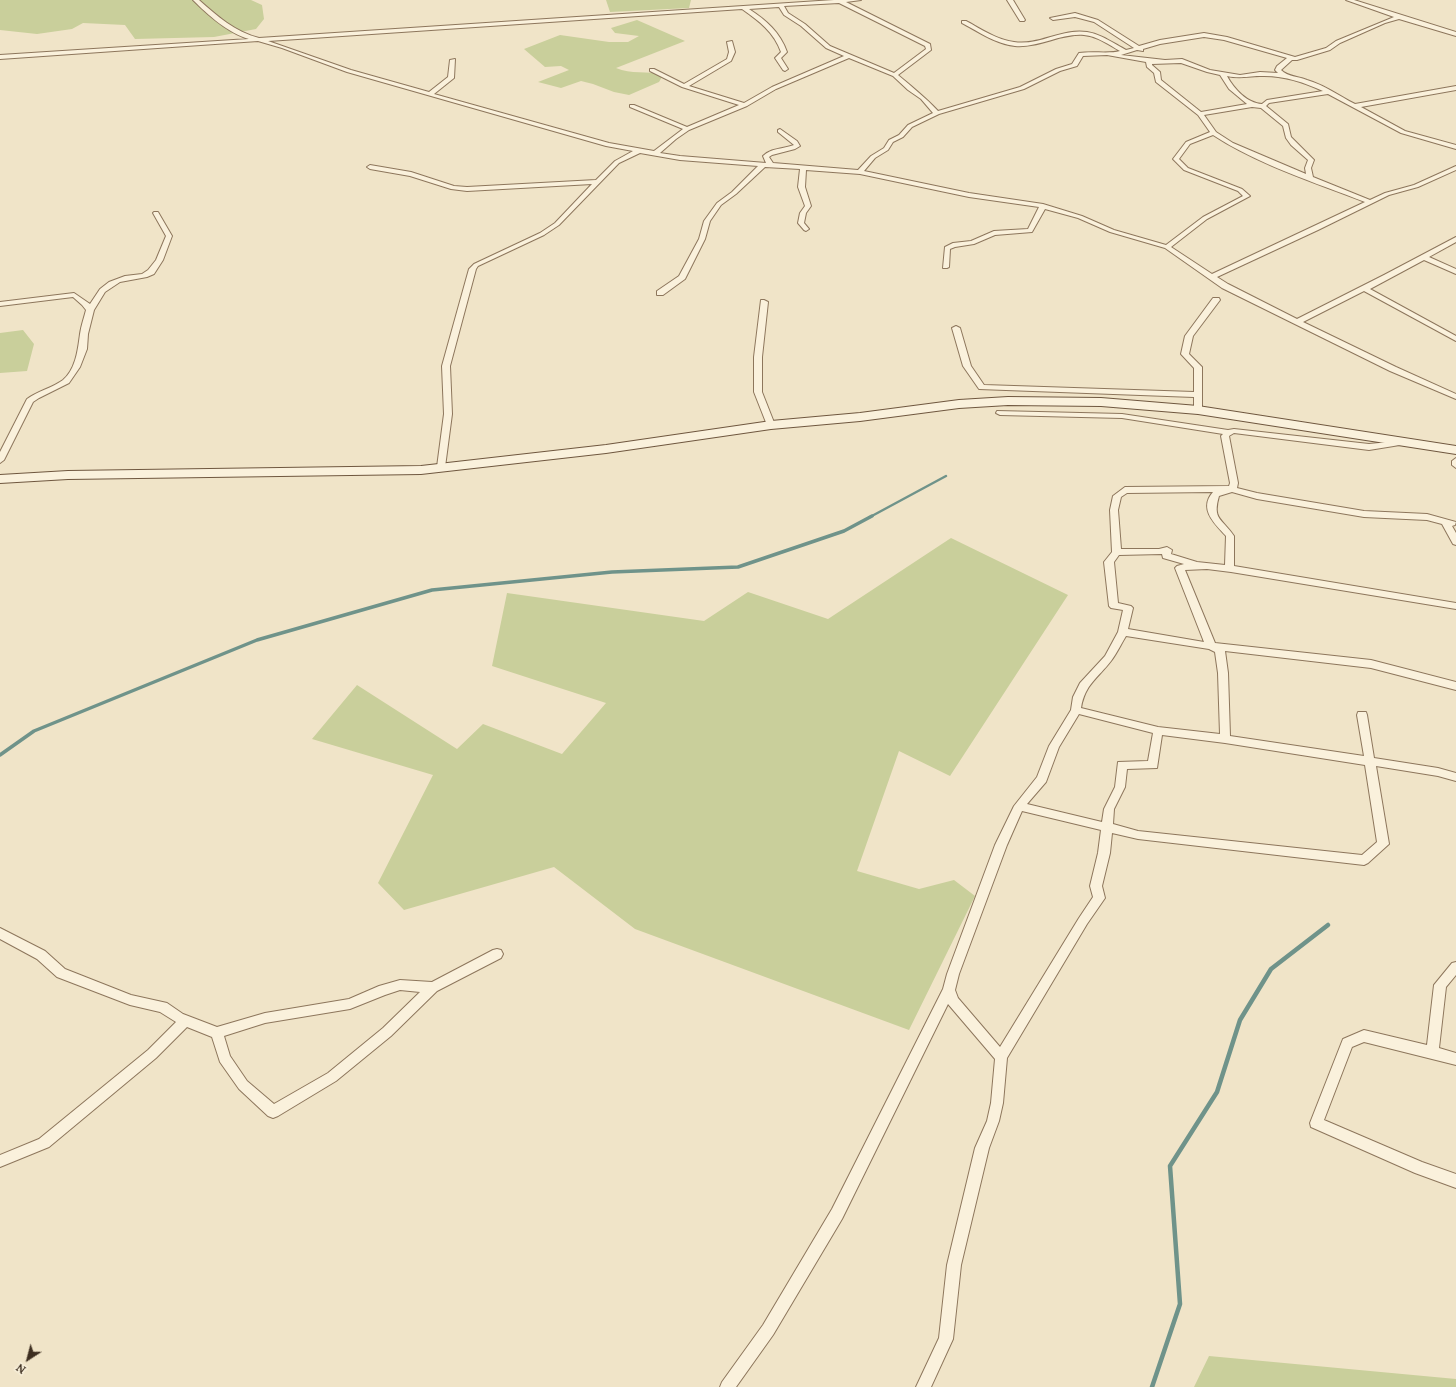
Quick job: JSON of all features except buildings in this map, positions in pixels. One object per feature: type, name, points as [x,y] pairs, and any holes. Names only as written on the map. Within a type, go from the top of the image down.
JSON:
[{"type":"main road","points":[[0,479],[68,475],[421,470],[606,449],[771,425],[860,417],[958,404],[1008,400],[1101,402],[1198,410],[1456,450]]},
{"type":"street","points":[[196,0],[217,19],[236,32],[257,40],[284,47],[349,71],[572,136],[637,152],[762,166],[860,172],[969,195],[1043,206],[1080,217],[1112,231],[1167,247],[1225,286],[1393,369],[1456,397]]},
{"type":"street","points":[[0,57],[858,0]]},
{"type":"street","points":[[1010,0],[1022,20]]},
{"type":"street","points":[[1349,0],[1456,34]]},
{"type":"street","points":[[840,1],[928,45],[929,49],[895,75]]},
{"type":"street","points":[[781,5],[786,14],[802,24],[828,47],[895,75],[910,90],[923,98],[937,113]]},
{"type":"street","points":[[744,8],[761,19],[776,35],[784,52],[778,58],[785,69]]},
{"type":"street","points":[[1053,18],[1075,15],[1096,21],[1138,48],[1151,60]]},
{"type":"street","points":[[1113,55],[1160,42],[1204,35],[1225,38],[1290,59],[1304,58],[1383,22],[1399,17]]},
{"type":"street","points":[[964,22],[1003,42],[1028,45],[1080,33],[1092,35],[1124,51]]},
{"type":"street","points":[[684,86],[729,60],[732,52],[730,42]]},
{"type":"street","points":[[860,172],[873,157],[886,149],[891,142],[900,136],[910,126],[937,113],[1022,88],[1058,70],[1075,65],[1081,54],[1102,53],[1165,62]]},
{"type":"street","points":[[655,154],[668,142],[687,129],[745,105],[774,88],[848,56]]},
{"type":"street","points":[[1283,74],[1278,70],[1279,67],[1290,59]]},
{"type":"street","points":[[429,94],[451,78],[452,60]]},
{"type":"street","points":[[1370,202],[1259,157],[1231,144],[1214,132],[1200,114],[1158,81],[1157,72],[1149,66],[1149,62],[1187,62],[1209,70],[1240,77],[1260,74],[1283,74],[1306,81],[1330,92],[1403,132],[1456,147]]},
{"type":"street","points":[[652,70],[684,86],[745,105]]},
{"type":"street","points":[[1222,73],[1231,88],[1252,105]]},
{"type":"street","points":[[1354,106],[1456,88]]},
{"type":"street","points":[[1263,106],[1267,102],[1330,92]]},
{"type":"street","points":[[1200,114],[1252,105],[1263,106],[1286,125],[1288,137],[1293,144],[1311,160],[1308,168],[1310,177]]},
{"type":"street","points":[[632,106],[676,123],[687,129]]},
{"type":"street","points":[[771,166],[766,156],[770,153],[791,149],[797,146],[795,142],[780,131]]},
{"type":"street","points":[[1167,247],[1205,218],[1246,196],[1240,190],[1186,169],[1176,159],[1188,143],[1214,132]]},
{"type":"street","points":[[441,467],[448,414],[446,366],[473,268],[476,265],[542,234],[557,224],[561,218],[599,182],[617,162],[637,152]]},
{"type":"street","points":[[660,293],[682,277],[702,239],[707,221],[719,204],[734,193],[762,166]]},
{"type":"street","points":[[370,167],[410,174],[453,188],[467,189],[599,182]]},
{"type":"street","points":[[803,168],[800,182],[808,206],[803,213],[801,223],[806,229]]},
{"type":"street","points":[[1211,277],[1316,229],[1387,194],[1416,186],[1456,168]]},
{"type":"street","points":[[945,267],[947,248],[953,245],[972,243],[994,233],[1030,231],[1043,206]]},
{"type":"street","points":[[0,460],[30,400],[66,381],[76,367],[83,349],[84,334],[90,310],[101,290],[109,284],[121,279],[145,275],[153,270],[164,251],[169,236],[156,213]]},
{"type":"street","points":[[1297,322],[1365,289],[1456,239]]},
{"type":"street","points":[[1424,257],[1456,272]]},
{"type":"street","points":[[1365,289],[1456,339]]},
{"type":"street","points":[[0,304],[74,295],[85,303],[90,310]]},
{"type":"street","points":[[1198,410],[1198,367],[1185,354],[1188,336],[1216,300]]},
{"type":"street","points":[[764,302],[758,357],[758,392],[771,425]]},
{"type":"street","points":[[956,328],[967,366],[982,387],[1198,395]]},
{"type":"street","points":[[1000,413],[1122,416],[1228,432],[1234,431],[1369,446],[1406,442]]},
{"type":"street","points":[[1228,432],[1226,436],[1234,483],[1232,489]]},
{"type":"street","points":[[1230,569],[1230,536],[1213,516],[1211,508],[1215,494],[1232,489]]},
{"type":"street","points":[[726,1387],[768,1330],[837,1214],[949,990],[953,974],[1001,845],[1019,806],[1042,779],[1054,746],[1076,710],[1078,697],[1085,683],[1108,658],[1123,632],[1128,608],[1114,606],[1109,562],[1117,552],[1114,510],[1117,496],[1125,490],[1232,489],[1256,496],[1364,514],[1427,517],[1453,523]]},
{"type":"street","points":[[1453,523],[1446,525],[1456,542]]},
{"type":"street","points":[[1117,552],[1159,552],[1167,550],[1166,556],[1207,566],[1348,586],[1456,606]]},
{"type":"street","points":[[1207,566],[1185,566],[1180,568],[1211,646],[1220,650],[1223,674],[1225,739]]},
{"type":"street","points":[[1123,632],[1211,646],[1370,664],[1456,686]]},
{"type":"street","points":[[1076,710],[1158,732],[1225,739],[1438,772],[1456,777]]},
{"type":"street","points":[[1019,806],[1138,836],[1364,860],[1383,844],[1362,715]]},
{"type":"street","points":[[923,1387],[946,1338],[954,1265],[982,1148],[993,1121],[997,1103],[1001,1056],[1083,921],[1099,898],[1096,886],[1104,853],[1109,809],[1120,787],[1122,765],[1153,765],[1158,732]]},
{"type":"street","points":[[0,933],[41,956],[61,973],[130,1000],[163,1007],[178,1018],[217,1033],[265,1018],[350,1004],[383,990],[400,985],[433,987]]},
{"type":"street","points":[[217,1033],[224,1058],[239,1080],[272,1112],[332,1077],[387,1032],[433,987],[497,954]]},
{"type":"street","points":[[1432,1052],[1440,985],[1456,967]]},
{"type":"street","points":[[949,990],[953,1002],[1001,1056]]},
{"type":"street","points":[[0,1161],[44,1143],[78,1113],[152,1054],[185,1021]]},
{"type":"street","points":[[1456,1060],[1432,1052],[1364,1036],[1347,1042],[1316,1122],[1420,1168],[1456,1181]]},
{"type":"green space","points":[[0,0],[251,0],[262,5],[264,19],[256,29],[214,37],[135,39],[125,25],[83,23],[72,29],[37,34],[0,30]]},
{"type":"green space","points":[[606,0],[691,0],[689,8],[610,12]]},
{"type":"green space","points":[[637,20],[685,41],[616,68],[627,71],[663,75],[659,82],[629,95],[614,92],[581,81],[561,88],[538,82],[569,70],[561,66],[545,67],[524,49],[560,35],[609,42],[628,42],[639,36],[615,33],[611,28]]},
{"type":"green space","points":[[23,330],[34,344],[27,371],[0,373],[0,333]]},
{"type":"green space","points":[[951,538],[1068,595],[950,776],[899,751],[857,871],[919,889],[954,880],[975,896],[909,1030],[635,929],[554,867],[404,910],[378,883],[433,775],[312,739],[357,685],[457,749],[483,724],[562,754],[606,703],[492,666],[507,593],[704,621],[748,592],[828,619]]},
{"type":"green space","points":[[1209,1356],[1456,1379],[1456,1387],[1194,1387]]},
{"type":"waterway","points":[[870,517],[946,476]]},
{"type":"waterway","points":[[0,755],[34,731],[257,640],[432,590],[612,572],[738,567],[844,531],[872,516]]},
{"type":"waterway","points":[[1152,1387],[1180,1304],[1170,1166],[1217,1092],[1240,1020],[1271,969],[1328,925]]}]
